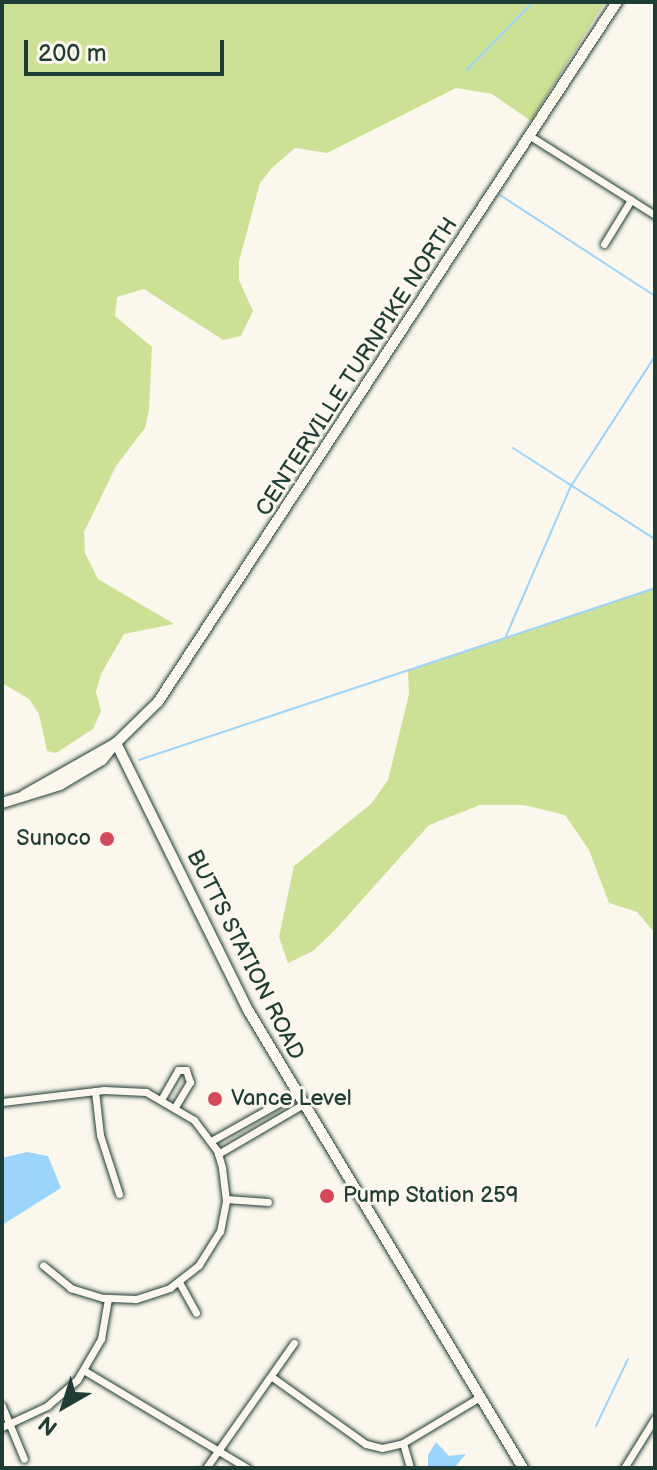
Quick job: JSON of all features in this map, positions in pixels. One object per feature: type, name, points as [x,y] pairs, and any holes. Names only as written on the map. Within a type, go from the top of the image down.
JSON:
[{"type":"main road","name":"CENTERVILLE TURNPIKE NORTH","points":[[2,803],[24,795],[42,793],[89,769],[158,702],[202,641],[617,2]]},
{"type":"main road","name":"BUTTS STATION ROAD","points":[[116,743],[136,774],[218,954],[295,1094],[523,1468]]},
{"type":"street","points":[[530,136],[655,215]]},
{"type":"street","points":[[604,244],[631,200]]},
{"type":"street","points":[[162,1098],[178,1070],[186,1070],[190,1082],[176,1105]]},
{"type":"street","points":[[2,1102],[125,1090],[162,1098],[176,1105],[211,1141],[218,1154],[226,1199],[214,1243],[179,1282],[143,1297],[108,1299],[71,1288],[43,1265]]},
{"type":"street","points":[[95,1091],[100,1135],[119,1194]]},
{"type":"street","points":[[211,1141],[295,1094]]},
{"type":"street","points":[[218,1154],[302,1105]]},
{"type":"street","points":[[226,1199],[268,1202]]},
{"type":"street","points":[[179,1282],[196,1313]]},
{"type":"street","points":[[6,1425],[47,1406],[85,1371],[101,1339],[108,1299]]},
{"type":"street","points":[[206,1468],[294,1343]]},
{"type":"street","points":[[85,1371],[133,1404],[183,1426],[247,1468]]},
{"type":"street","points":[[272,1377],[366,1444],[382,1448],[403,1443],[480,1397]]},
{"type":"street","points":[[2,1406],[6,1425],[24,1459]]},
{"type":"street","points":[[624,1468],[655,1418]]},
{"type":"street","points":[[403,1443],[410,1468]]},
{"type":"green space","points":[[2,2],[605,2],[531,121],[492,94],[456,88],[327,153],[295,148],[272,168],[260,183],[239,261],[239,280],[253,311],[241,336],[223,340],[144,289],[117,297],[115,316],[152,347],[149,410],[145,428],[116,466],[84,532],[85,553],[98,579],[174,624],[124,634],[101,674],[96,692],[101,711],[93,729],[56,753],[47,751],[39,714],[29,699],[2,683]]},
{"type":"green space","points":[[655,588],[655,933],[637,912],[609,903],[589,850],[565,815],[524,805],[480,805],[429,825],[334,931],[313,951],[288,963],[279,937],[294,866],[371,804],[388,780],[409,694],[408,671]]},
{"type":"water","points":[[27,1152],[48,1156],[61,1188],[2,1225],[2,1158]]},
{"type":"water","points":[[436,1442],[449,1456],[466,1454],[454,1468],[428,1468],[428,1455]]},
{"type":"waterway","points":[[467,70],[533,2]]},
{"type":"waterway","points":[[500,195],[655,296]]},
{"type":"waterway","points":[[506,636],[571,486],[655,356]]},
{"type":"waterway","points":[[513,448],[655,539]]},
{"type":"waterway","points":[[139,760],[655,588]]},
{"type":"waterway","points":[[596,1426],[628,1359]]},
{"type":"place","name":"Sunoco","points":[[107,839]]},
{"type":"place","name":"Vance Level","points":[[215,1099]]},
{"type":"place","name":"Pump Station 259","points":[[327,1196]]}]
